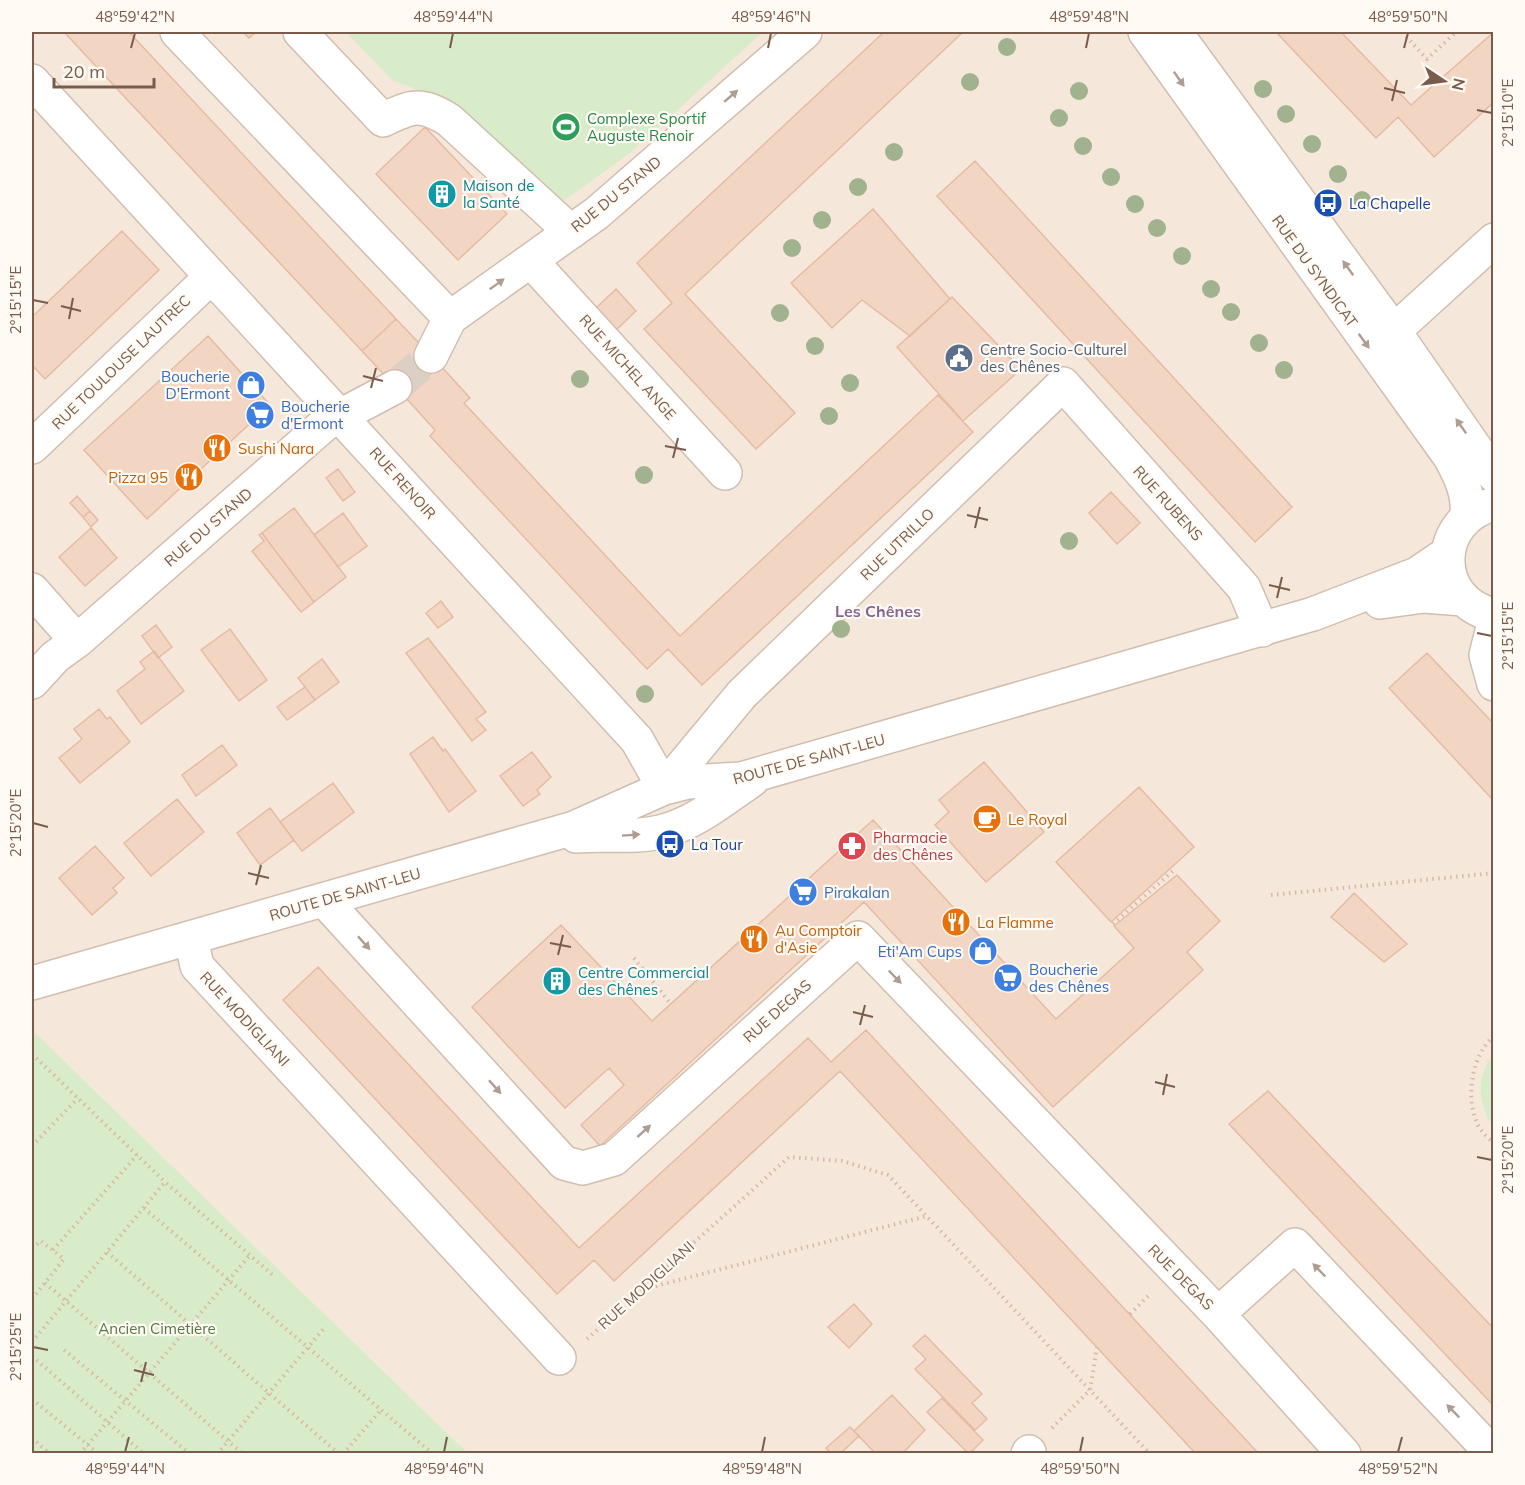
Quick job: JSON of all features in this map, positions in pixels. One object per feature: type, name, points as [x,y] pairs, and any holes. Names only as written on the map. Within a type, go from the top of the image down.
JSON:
[{"type":"street","points":[[177,32],[450,318]]},
{"type":"street","points":[[300,32],[383,120],[410,106],[434,111],[449,120],[570,232]]},
{"type":"street","name":"RUE DU STAND","points":[[431,356],[450,318],[597,213],[804,32]]},
{"type":"street","name":"RUE DU SYNDICAT","points":[[1144,32],[1450,457],[1468,502],[1480,511]]},
{"type":"street","name":"RUE DU SYNDICAT","points":[[1175,32],[1394,331],[1494,475]]},
{"type":"street","name":"RUE RENOIR","points":[[32,81],[637,740],[664,788]]},
{"type":"street","points":[[1394,331],[1494,240]]},
{"type":"street","name":"RUE MICHEL ANGE","points":[[531,261],[724,473]]},
{"type":"street","name":"RUE TOULOUSE LAUTREC","points":[[32,447],[211,277]]},
{"type":"street","name":"RUE RUBENS","points":[[1062,384],[1244,588],[1262,630]]},
{"type":"street","name":"RUE UTRILLO","points":[[664,788],[742,694],[1062,384]]},
{"type":"street","name":"RUE DU STAND","points":[[32,682],[55,657],[77,641],[325,424],[395,387]]},
{"type":"street","points":[[1480,511],[1455,532],[1448,553],[1450,578],[1463,598],[1481,612],[1494,615]]},
{"type":"street","name":"ROUTE DE SAINT-LEU","points":[[32,983],[531,841],[592,822],[639,797],[664,788],[687,782],[724,782],[763,772],[1262,630],[1313,614],[1417,574],[1448,553]]},
{"type":"street","points":[[32,590],[77,641]]},
{"type":"street","name":"ROUTE DE SAINT-LEU","points":[[1313,614],[1402,598],[1463,598]]},
{"type":"street","points":[[1494,623],[1486,654],[1494,684]]},
{"type":"street","points":[[531,841],[596,834],[625,836],[663,832],[694,820],[763,772]]},
{"type":"street","name":"RUE DEGAS","points":[[324,900],[564,1163],[583,1168],[614,1159],[858,938],[1218,1314],[1344,1454]]},
{"type":"street","name":"RUE MODIGLIANI","points":[[191,938],[197,966],[559,1358]]},
{"type":"street","name":"RUE DEGAS","points":[[1218,1314],[1295,1245],[1493,1454]]},
{"type":"path","points":[[1402,32],[1427,59],[1456,32]]},
{"type":"path","points":[[1113,924],[1173,871]]},
{"type":"path","points":[[1271,895],[1494,873]]},
{"type":"path","points":[[634,958],[671,1004]]},
{"type":"path","points":[[1494,1036],[1485,1044],[1474,1070],[1471,1102],[1478,1127],[1494,1143]]},
{"type":"path","points":[[32,1054],[165,1182],[274,1276]]},
{"type":"path","points":[[32,1146],[78,1098]]},
{"type":"path","points":[[53,1251],[137,1155]]},
{"type":"path","name":"RUE MODIGLIANI","points":[[559,1358],[583,1343],[789,1156],[842,1161],[888,1175],[1150,1454]]},
{"type":"path","points":[[32,1342],[165,1182]]},
{"type":"path","points":[[144,1208],[433,1454]]},
{"type":"path","points":[[641,1289],[928,1216]]},
{"type":"path","points":[[32,1248],[41,1241],[64,1259],[32,1299]]},
{"type":"path","points":[[107,1252],[341,1454],[381,1410]]},
{"type":"path","points":[[80,1454],[250,1255]]},
{"type":"path","points":[[45,1283],[243,1454]]},
{"type":"path","points":[[217,1454],[326,1326]]},
{"type":"path","points":[[1028,1453],[1090,1390],[1097,1347]]},
{"type":"path","points":[[64,1350],[190,1454]]},
{"type":"path","points":[[32,1356],[144,1454]]},
{"type":"path","points":[[32,1399],[99,1454]]},
{"type":"path","points":[[32,1438],[50,1454]]},
{"type":"shaded area","points":[[32,32],[1493,32],[1493,1453],[32,1453]]},
{"type":"green space","name":"Complexe Sportif Auguste Renoir","points":[[346,32],[763,32],[630,153],[558,205],[449,102],[392,80]]},
{"type":"green space","name":"Ancien Cimetière","points":[[32,1030],[458,1444],[468,1453],[32,1453]]},
{"type":"green space","points":[[1493,1055],[1493,1127],[1484,1109],[1481,1082],[1487,1064]]},
{"type":"building","points":[[64,32],[129,32],[396,319],[362,351]]},
{"type":"building","points":[[243,32],[256,32],[249,38]]},
{"type":"building","points":[[884,32],[963,32],[685,294],[795,413],[756,449],[644,329],[672,303],[637,263]]},
{"type":"building","points":[[1276,32],[1341,32],[1411,105],[1494,32],[1494,102],[1434,157],[1398,117],[1376,138]]},
{"type":"building","name":"Maison de la Santé","points":[[425,127],[507,214],[458,260],[376,174]]},
{"type":"building","points":[[975,161],[1292,507],[1255,542],[937,196]]},
{"type":"building","points":[[873,209],[950,299],[910,336],[862,300],[832,328],[791,283]]},
{"type":"building","points":[[122,231],[159,270],[45,379],[32,365],[32,317]]},
{"type":"building","points":[[616,289],[636,311],[615,331],[595,309]]},
{"type":"building","name":"Centre Socio-Culturel des Chênes","points":[[952,297],[1021,369],[963,421],[897,347]]},
{"type":"building","points":[[396,319],[440,365],[405,397],[362,351]]},
{"type":"building","points":[[208,336],[270,405],[147,519],[84,450]]},
{"type":"building","points":[[440,365],[470,398],[464,403],[680,636],[938,395],[973,432],[702,685],[668,649],[647,669],[430,436],[435,430],[405,397]]},
{"type":"building","points":[[338,469],[355,492],[343,501],[326,478]]},
{"type":"building","points":[[1111,492],[1140,523],[1117,544],[1089,513]]},
{"type":"building","points":[[77,496],[90,511],[83,517],[70,503]]},
{"type":"building","points":[[294,508],[346,577],[314,602],[262,533]]},
{"type":"building","points":[[90,511],[98,520],[91,527],[83,517]]},
{"type":"building","points":[[343,513],[367,546],[338,567],[314,535]]},
{"type":"building","points":[[91,528],[117,558],[85,586],[59,557]]},
{"type":"building","points":[[262,533],[314,602],[301,612],[252,551],[264,541],[259,535]]},
{"type":"building","points":[[441,601],[453,617],[438,628],[426,613]]},
{"type":"building","points":[[156,625],[172,647],[158,658],[142,636]]},
{"type":"building","points":[[230,629],[267,680],[239,701],[201,650]]},
{"type":"building","points":[[428,638],[486,712],[476,719],[486,730],[472,741],[406,653]]},
{"type":"building","points":[[154,651],[184,691],[141,724],[117,691],[145,669],[140,662]]},
{"type":"building","points":[[1427,653],[1494,724],[1494,801],[1389,688]]},
{"type":"building","points":[[322,659],[339,682],[315,700],[298,678]]},
{"type":"building","points":[[305,687],[315,700],[287,720],[277,707]]},
{"type":"building","points":[[99,709],[107,719],[110,717],[130,742],[80,783],[59,758],[82,739],[74,729]]},
{"type":"building","points":[[433,737],[443,751],[445,749],[476,791],[449,812],[410,754]]},
{"type":"building","points":[[222,745],[237,765],[196,796],[182,775]]},
{"type":"building","points":[[532,752],[551,777],[537,790],[540,794],[523,806],[500,776]]},
{"type":"building","name":"Le Royal","points":[[984,762],[1044,832],[986,882],[935,825],[949,812],[939,800]]},
{"type":"building","points":[[333,783],[354,812],[302,851],[280,822]]},
{"type":"building","points":[[1139,787],[1194,847],[1111,922],[1056,862]]},
{"type":"building","points":[[177,799],[204,832],[151,876],[124,843]]},
{"type":"building","points":[[270,808],[294,840],[260,865],[237,833]]},
{"type":"building","name":"Centre Commercial des Chênes","points":[[873,820],[1056,1019],[1134,948],[1114,926],[1177,875],[1220,921],[1187,952],[1203,970],[1053,1107],[864,902],[600,1146],[581,1125],[624,1085],[609,1068],[565,1108],[472,1007],[561,925],[652,1021]]},
{"type":"building","points":[[95,846],[124,878],[113,888],[117,893],[92,915],[59,878]]},
{"type":"building","points":[[1354,893],[1407,944],[1384,962],[1331,917]]},
{"type":"building","points":[[318,967],[579,1248],[808,1038],[831,1062],[866,1030],[1259,1454],[1196,1454],[840,1071],[614,1281],[594,1260],[557,1294],[283,1000]]},
{"type":"building","points":[[1268,1091],[1494,1329],[1494,1401],[1491,1403],[1229,1124]]},
{"type":"building","points":[[854,1304],[872,1324],[849,1348],[828,1327]]},
{"type":"building","points":[[925,1335],[982,1394],[972,1403],[987,1419],[975,1430],[915,1369],[926,1359],[913,1346]]},
{"type":"building","points":[[892,1395],[925,1430],[902,1454],[876,1454],[854,1431]]},
{"type":"building","points":[[942,1398],[983,1440],[969,1454],[927,1412]]},
{"type":"building","points":[[850,1427],[859,1436],[840,1454],[831,1454],[826,1448]]},
{"type":"tunnel","points":[[395,387],[431,356]]},
{"type":"place","name":"Complexe Sportif Auguste Renoir","points":[[566,127]]},
{"type":"place","name":"Maison de la Santé","points":[[442,194]]},
{"type":"place","name":"La Chapelle","points":[[1328,203]]},
{"type":"place","name":"Centre Socio-Culturel des Chênes","points":[[959,358]]},
{"type":"place","name":"Boucherie D'Ermont","points":[[251,385]]},
{"type":"place","name":"Boucherie d'Ermont","points":[[260,415]]},
{"type":"place","name":"Sushi Nara","points":[[217,448]]},
{"type":"place","name":"Pizza 95","points":[[189,477]]},
{"type":"place","name":"Le Royal","points":[[987,819]]},
{"type":"place","name":"La Tour","points":[[670,844]]},
{"type":"place","name":"Pharmacie des Chênes","points":[[852,846]]},
{"type":"place","name":"Pirakalan","points":[[803,892]]},
{"type":"place","name":"La Flamme","points":[[956,922]]},
{"type":"place","name":"Au Comptoir d'Asie","points":[[754,939]]},
{"type":"place","name":"Eti'Am Cups","points":[[983,951]]},
{"type":"place","name":"Boucherie des Chênes","points":[[1008,978]]},
{"type":"place","name":"Centre Commercial des Chênes","points":[[557,981]]},
{"type":"district","name":"Les Chênes","points":[[878,611]]}]
